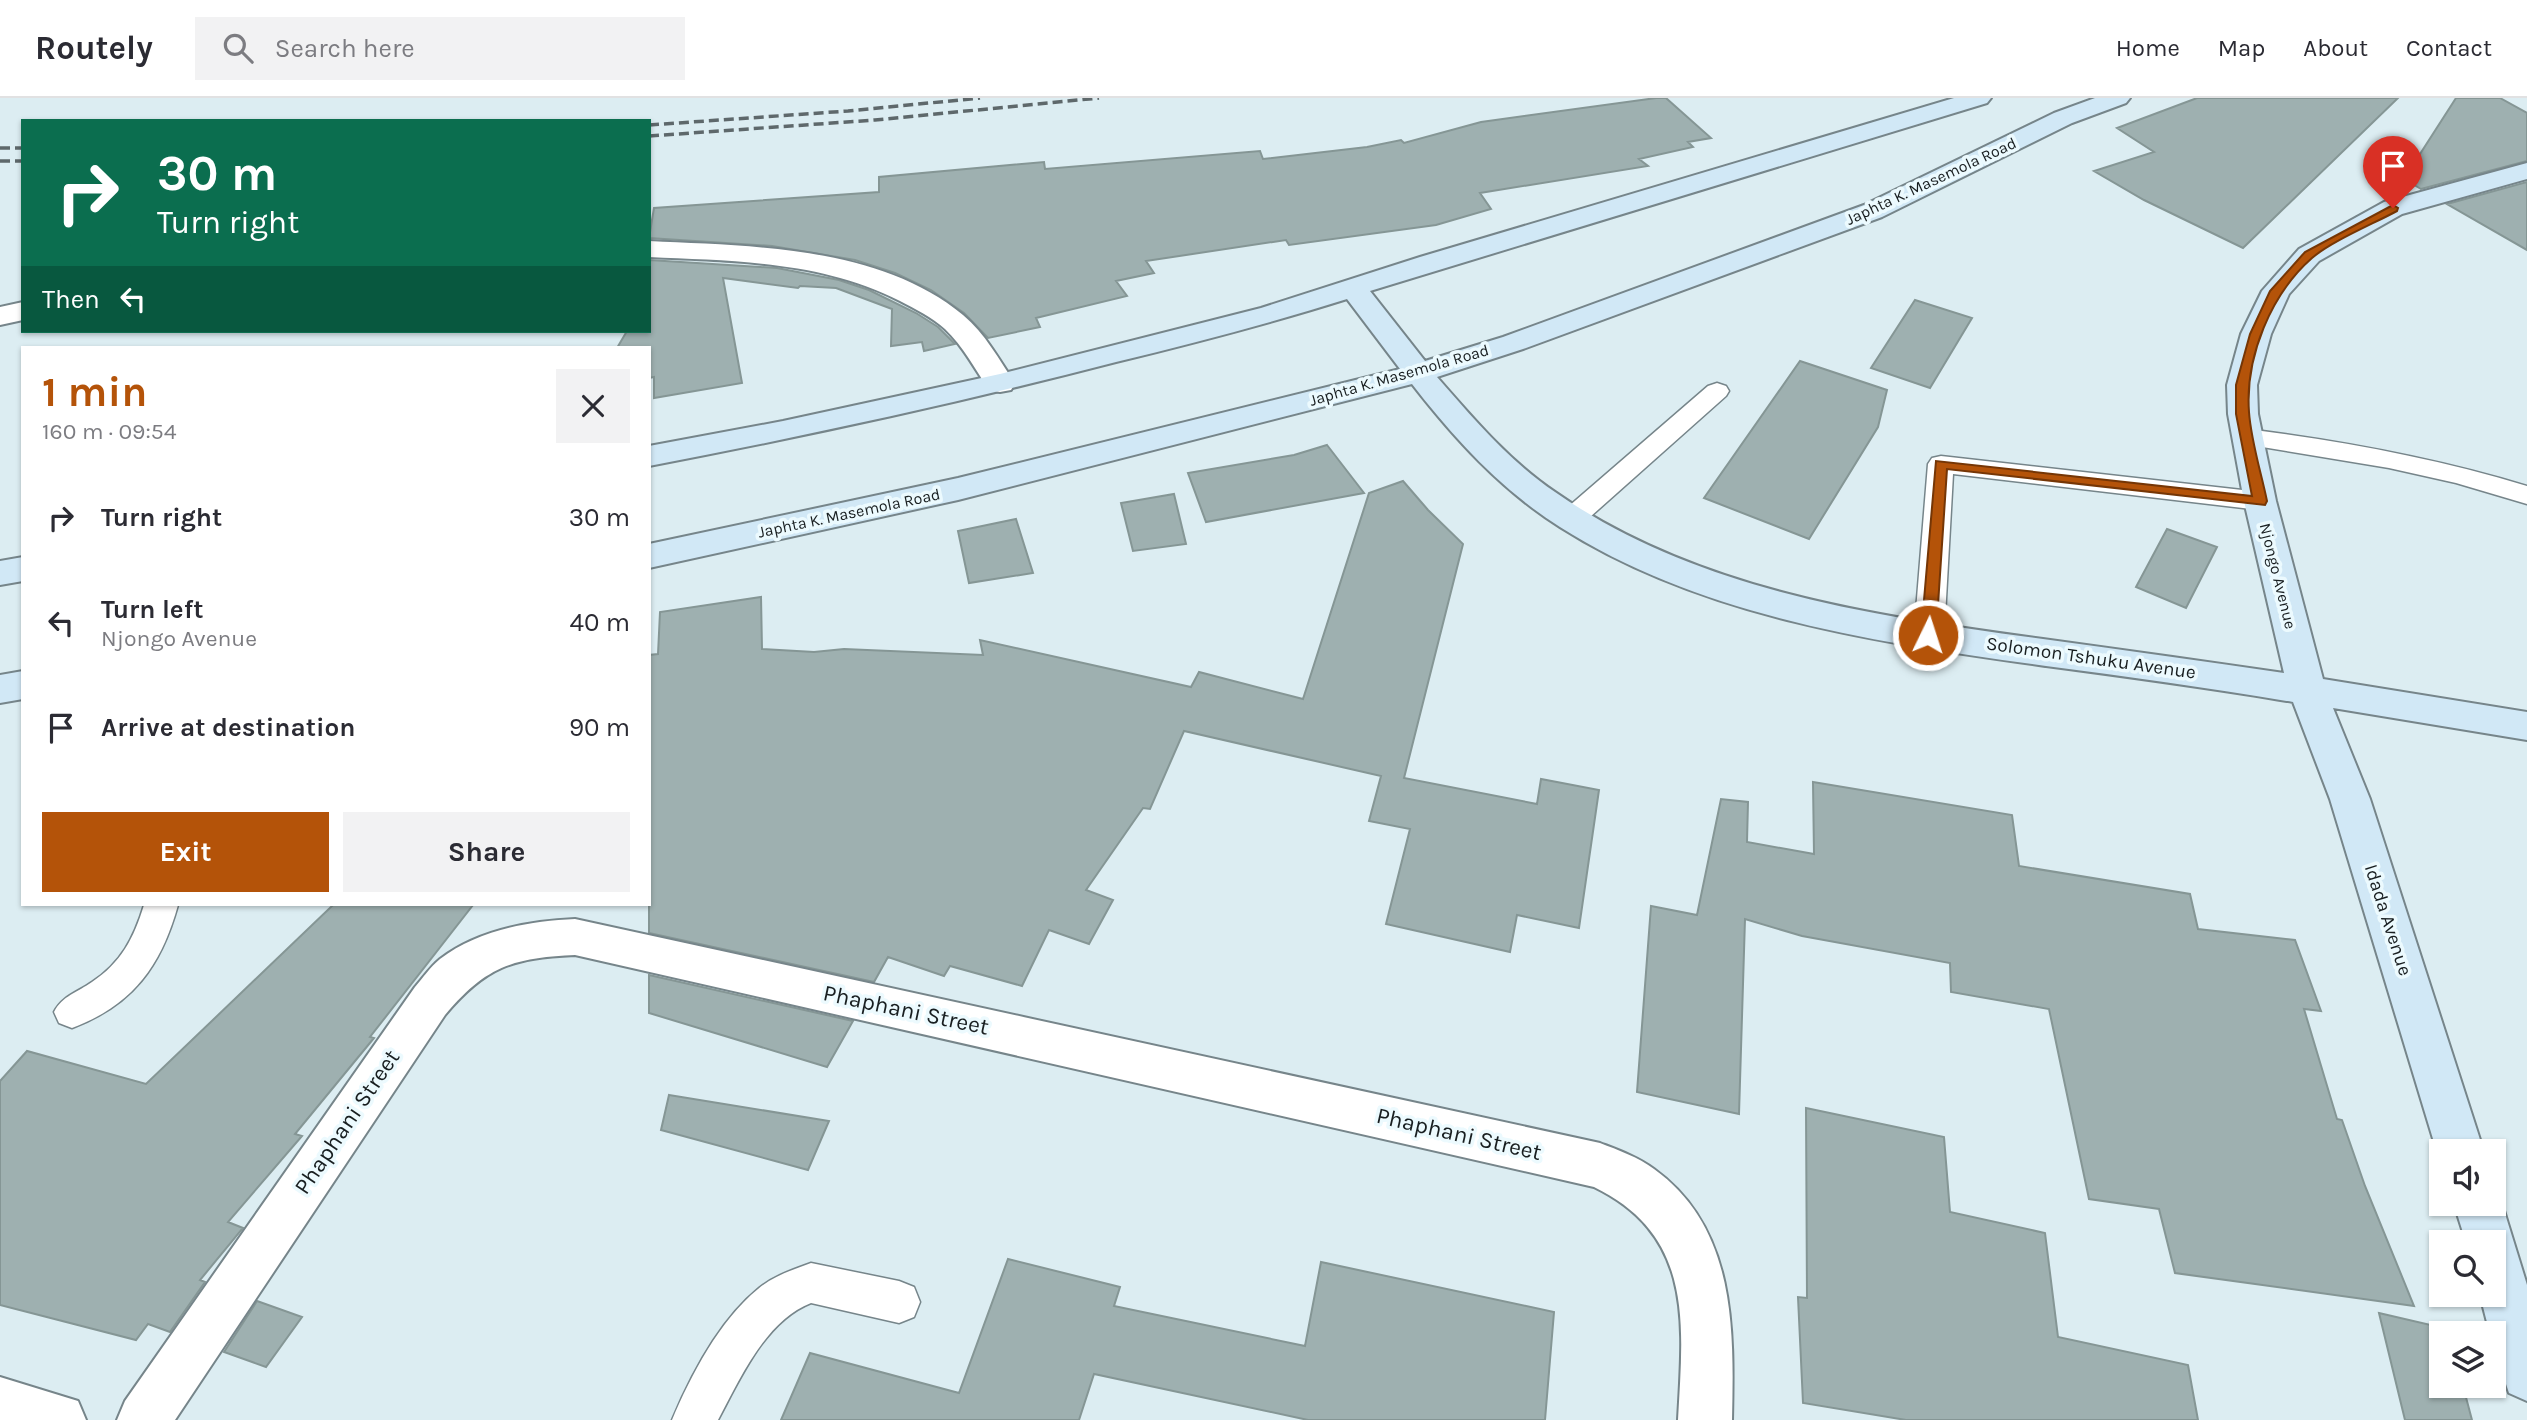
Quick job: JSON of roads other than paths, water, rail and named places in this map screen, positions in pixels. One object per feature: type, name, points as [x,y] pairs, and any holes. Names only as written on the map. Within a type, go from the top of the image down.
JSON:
[{"type":"main road","points":[[651,456],[783,431],[1000,383],[1271,314],[1979,98]]},
{"type":"main road","name":"Japhta K. Masemola Road","points":[[651,556],[958,489],[1419,373],[1513,343],[1872,211],[2063,118],[2118,98]]},
{"type":"main road","name":"Njongo Avenue","points":[[2307,690],[2260,501],[2243,414],[2242,385],[2256,334],[2276,291],[2309,255],[2393,208],[2527,171]]},
{"type":"main road","name":"Solomon Tshuku Avenue","points":[[1353,288],[1419,373],[1491,453],[1522,481],[1571,519],[1636,554],[1697,579],[1830,618],[2527,726]]},
{"type":"main road","points":[[0,573],[21,569]]},
{"type":"main road","points":[[0,689],[21,684]]},
{"type":"main road","name":"Idada Avenue","points":[[2307,690],[2350,799],[2457,1139]]},
{"type":"main road","points":[[2506,1299],[2527,1375]]},
{"type":"street","points":[[651,249],[795,258],[835,265],[869,275],[904,291],[953,321],[968,336],[1000,383]]},
{"type":"street","points":[[0,316],[21,311]]},
{"type":"street","name":"Phaphani Street","points":[[144,1420],[430,1001],[456,972],[497,949],[540,938],[575,937],[1600,1166],[1636,1185],[1665,1211],[1690,1247],[1703,1280],[1708,1318],[1705,1420]]},
{"type":"street","points":[[0,1403],[59,1420]]},
{"type":"lane","points":[[1571,519],[1717,391]]},
{"type":"lane","points":[[2247,437],[2387,458],[2470,476],[2527,495]]},
{"type":"lane","points":[[1928,635],[1941,464],[2260,501]]},
{"type":"lane","points":[[72,1012],[119,985],[137,965],[155,928],[161,906]]},
{"type":"lane","points":[[694,1420],[731,1357],[763,1310],[797,1286],[811,1283],[899,1302]]},
{"type":"railway","points":[[651,125],[848,111],[980,98]]},
{"type":"railway","points":[[651,136],[875,120],[1099,98]]},
{"type":"railway","points":[[0,148],[21,148]]},
{"type":"railway","points":[[0,161],[21,161]]}]
